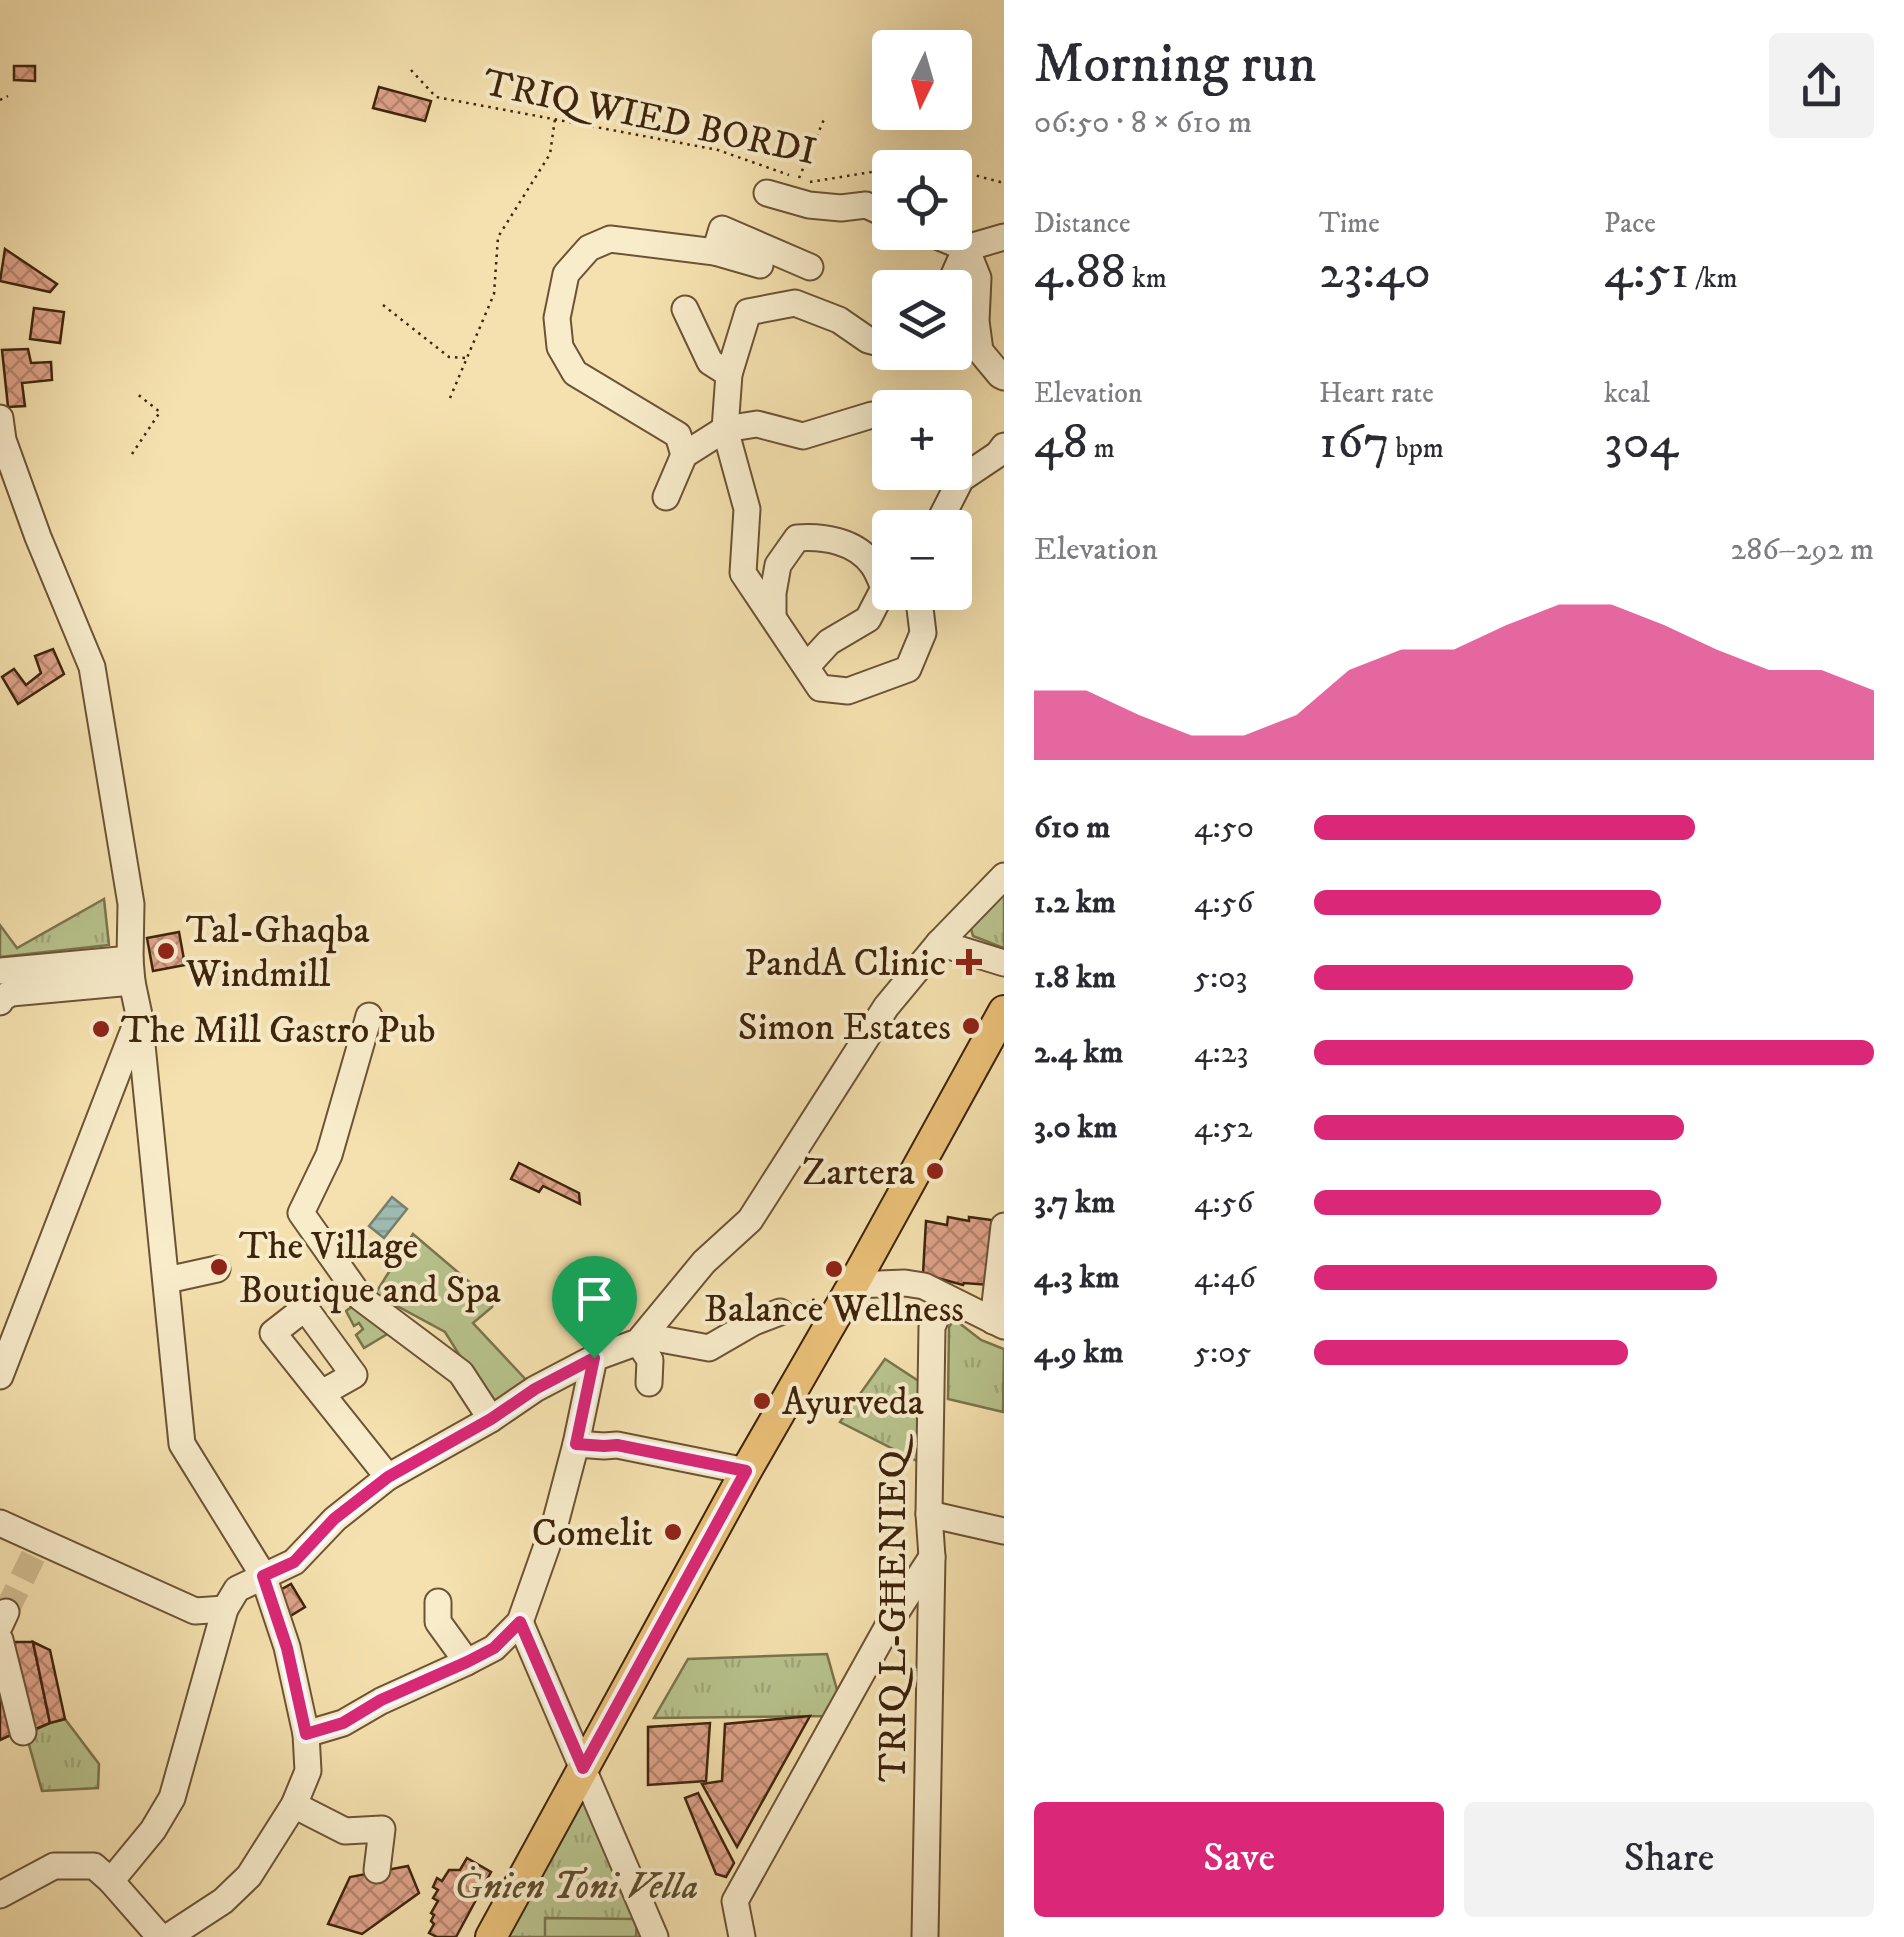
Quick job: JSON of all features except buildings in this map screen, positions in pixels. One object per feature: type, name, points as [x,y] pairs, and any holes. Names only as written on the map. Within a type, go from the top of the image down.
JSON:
[{"type":"main road","points":[[491,1937],[1004,1011]]},
{"type":"street","points":[[767,193],[808,204],[872,208]]},
{"type":"street","points":[[715,252],[722,229],[810,267]]},
{"type":"street","points":[[972,246],[1004,237]]},
{"type":"street","points":[[684,455],[678,435],[575,373],[560,347],[557,318],[566,274],[589,248],[610,239],[715,252],[760,265]]},
{"type":"street","points":[[967,250],[978,278],[976,322],[980,351],[1004,377]]},
{"type":"street","points":[[872,341],[839,320],[795,303],[748,312],[729,374],[725,428],[747,509],[743,573],[820,688],[848,691],[908,669],[922,633],[920,610]]},
{"type":"street","points":[[685,310],[710,362],[729,374]]},
{"type":"street","points":[[666,497],[684,455],[725,428],[757,424],[803,436],[872,416]]},
{"type":"street","points":[[0,418],[38,537],[92,666],[131,904],[131,971],[139,1015],[182,1444],[263,1576],[287,1648],[306,1734],[308,1771],[294,1804],[250,1876],[223,1901],[168,1937]]},
{"type":"street","points":[[945,510],[961,479],[1002,453]]},
{"type":"street","points":[[773,616],[778,565],[798,538],[820,536],[845,543],[872,563],[884,588],[868,619],[830,642],[807,666]]},
{"type":"street","points":[[111,1881],[153,1830],[172,1798],[225,1609],[237,1588],[294,1562],[334,1519],[388,1477],[491,1419],[535,1389],[641,1339],[704,1262],[750,1220],[886,1007],[939,942],[1004,876]]},
{"type":"street","points":[[939,942],[1004,963]]},
{"type":"street","points":[[0,971],[131,971]]},
{"type":"street","points":[[1,997],[131,971]]},
{"type":"street","points":[[0,1376],[139,1015]]},
{"type":"street","points":[[369,1016],[329,1155],[301,1214],[361,1298],[461,1374],[491,1419]]},
{"type":"street","points":[[853,1286],[924,1286],[998,1323],[1004,1226]]},
{"type":"street","points":[[167,1280],[217,1269]]},
{"type":"street","name":"TRIQ L-GĦENIEQ","points":[[925,1937],[932,1327],[945,1298]]},
{"type":"street","points":[[641,1339],[709,1348],[780,1312]]},
{"type":"street","points":[[641,1339],[650,1360],[649,1383]]},
{"type":"street","points":[[306,1734],[343,1723],[381,1700],[494,1648],[520,1622],[556,1520],[594,1358]]},
{"type":"street","points":[[322,1393],[388,1477]]},
{"type":"street","points":[[576,1444],[617,1445],[746,1471]]},
{"type":"street","points":[[929,1514],[1004,1531]]},
{"type":"street","points":[[0,1523],[195,1611],[225,1609]]},
{"type":"street","points":[[742,1937],[735,1900],[893,1618],[932,1557]]},
{"type":"street","points":[[438,1602],[438,1622],[467,1662]]},
{"type":"street","points":[[520,1622],[655,1937]]},
{"type":"street","points":[[0,1640],[23,1732]]},
{"type":"street","points":[[294,1804],[345,1830],[382,1828],[377,1870]]},
{"type":"street","points":[[0,1895],[54,1866],[94,1866],[160,1937]]},
{"type":"path","name":"TRIQ WIED BORDI","points":[[411,70],[436,96],[718,150],[808,183],[872,172]]},
{"type":"path","points":[[0,100],[8,96]]},
{"type":"path","points":[[450,398],[494,294],[498,236],[550,154],[555,118]]},
{"type":"path","points":[[799,179],[826,118]]},
{"type":"path","points":[[972,175],[1004,183]]},
{"type":"path","points":[[383,305],[448,357],[467,358]]},
{"type":"path","points":[[132,454],[160,412],[136,393]]},
{"type":"green space","points":[[1004,891],[1004,948],[973,936],[970,925]]},
{"type":"green space","points":[[104,899],[109,945],[0,957],[0,925],[17,948]]},
{"type":"green space","points":[[413,1234],[493,1302],[473,1323],[529,1383],[493,1409],[445,1332],[375,1294]]},
{"type":"green space","points":[[356,1304],[394,1330],[364,1348],[356,1335],[363,1329],[359,1323],[354,1326],[346,1311]]},
{"type":"green space","points":[[954,1319],[981,1340],[1004,1349],[1003,1412],[948,1399],[949,1327]]},
{"type":"green space","points":[[885,1359],[923,1384],[919,1462],[840,1422]]},
{"type":"green space","points":[[827,1654],[839,1697],[830,1716],[654,1718],[688,1659]]},
{"type":"green space","points":[[65,1719],[99,1764],[98,1788],[42,1791],[26,1734]]},
{"type":"green space","name":"Ġnien Toni Vella","points":[[583,1768],[655,1937],[491,1937]]},
{"type":"green space","points":[[545,1918],[637,1919],[636,1937],[545,1937]]},
{"type":"water","points":[[392,1197],[407,1209],[384,1238],[369,1226]]},
{"type":"tunnel","points":[[6,1612],[41,1540]]},
{"type":"place","name":"Tal-Ghaqba Windmill","points":[[166,951]]},
{"type":"place","name":"PandA Clinic","points":[[969,962]]},
{"type":"place","name":"Simon Estates","points":[[971,1026]]},
{"type":"place","name":"The Mill Gastro Pub","points":[[101,1029]]},
{"type":"place","name":"Zartera","points":[[935,1171]]},
{"type":"place","name":"The Village Boutique and Spa","points":[[219,1267]]},
{"type":"place","name":"Balance Wellness","points":[[834,1269]]},
{"type":"place","name":"Ayurveda","points":[[762,1401]]},
{"type":"place","name":"Comelit","points":[[673,1532]]},
{"type":"route","points":[[594,1358],[576,1444],[617,1445],[746,1471],[583,1768],[520,1622],[494,1648],[381,1700],[343,1723],[306,1734],[287,1648],[263,1576],[294,1562],[334,1519],[388,1477],[594,1358]]}]
